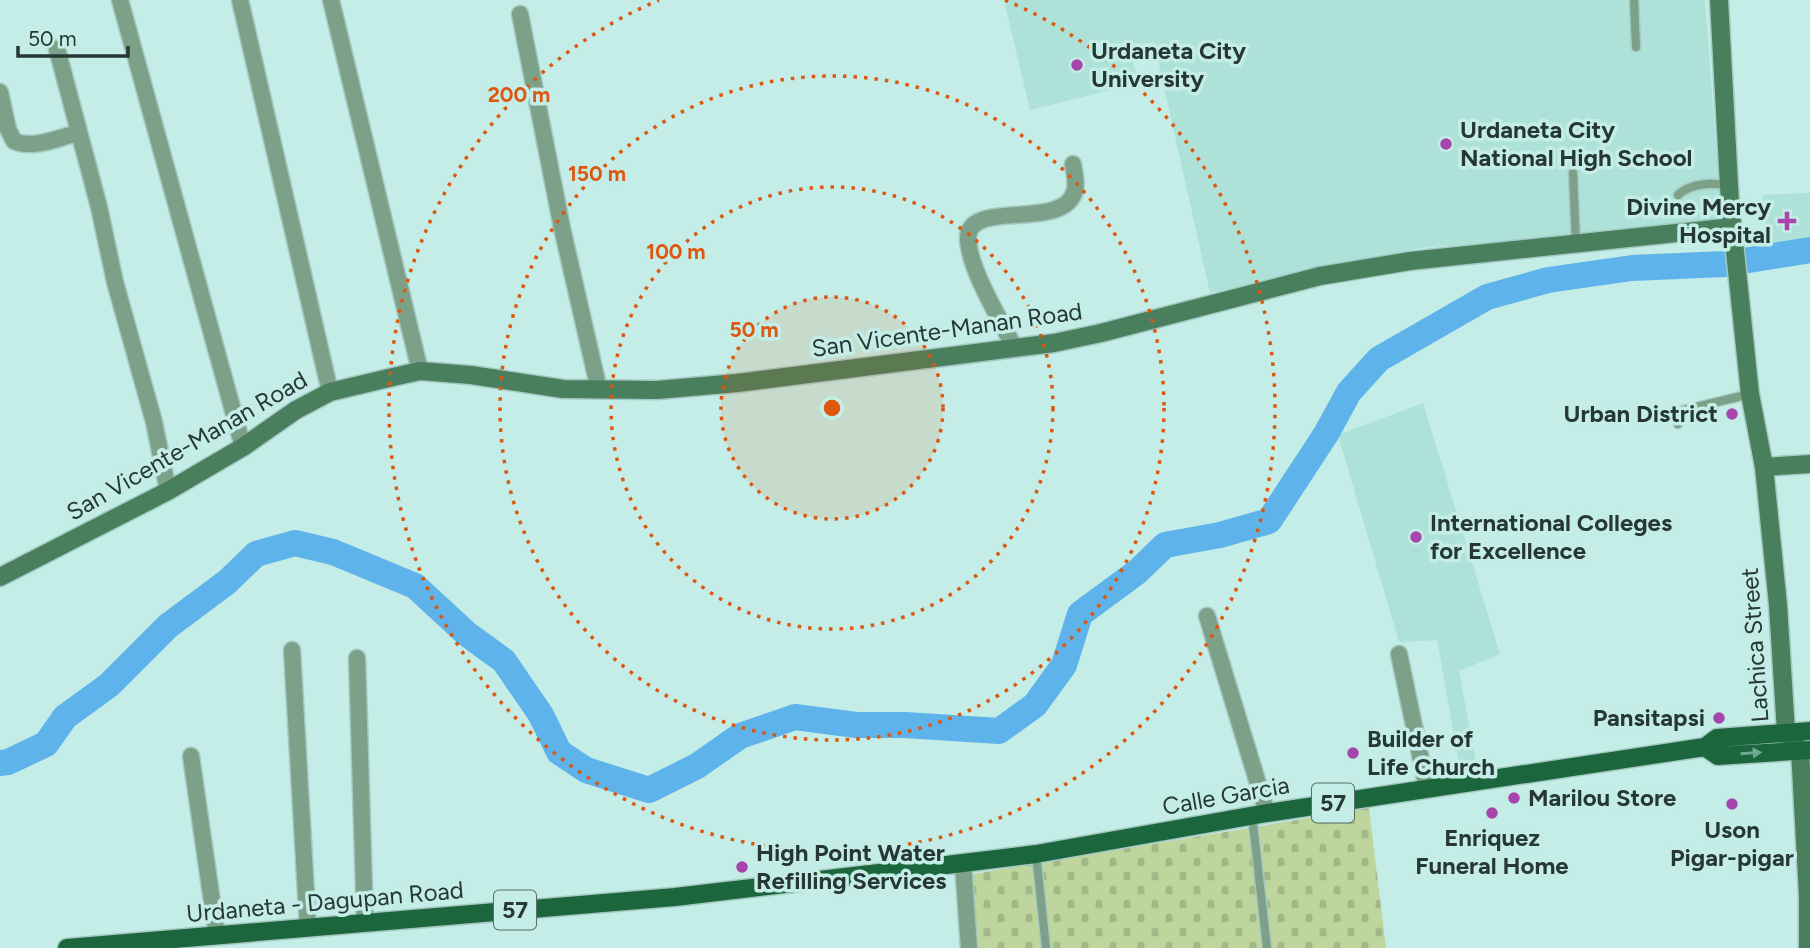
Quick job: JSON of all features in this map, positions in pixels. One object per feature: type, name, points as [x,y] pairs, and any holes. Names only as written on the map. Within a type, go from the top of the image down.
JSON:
[{"type":"main road","name":"57","points":[[1786,732],[1810,731]]},
{"type":"main road","name":"Calle Garcia","points":[[962,863],[1036,853],[1260,814],[1705,747],[1717,738],[1786,732]]},
{"type":"main road","name":"Calle Garcia","points":[[1705,747],[1718,756],[1805,750]]},
{"type":"main road","name":"Urdaneta - Dagupan Road","points":[[67,948],[675,897],[962,863]]},
{"type":"street","points":[[120,0],[243,447]]},
{"type":"street","points":[[240,0],[330,393]]},
{"type":"street","points":[[331,0],[420,371]]},
{"type":"street","name":"Lachica Street","points":[[1719,0],[1734,247],[1746,336],[1750,394],[1764,467],[1778,606],[1786,732],[1805,750]]},
{"type":"street","points":[[520,14],[562,228],[599,390]]},
{"type":"street","points":[[57,49],[153,422],[167,491]]},
{"type":"street","points":[[0,92],[2,112],[14,141],[22,145],[33,144],[79,133]]},
{"type":"street","points":[[1014,347],[974,266],[969,232],[978,221],[1043,212],[1065,205],[1075,192],[1073,164]]},
{"type":"street","name":"San Vicente-Manan Road","points":[[0,577],[167,491],[243,447],[296,410],[330,393],[420,371],[599,390],[657,390],[737,383],[1054,343],[1320,276],[1410,261],[1733,227]]},
{"type":"street","points":[[1764,467],[1810,464]]},
{"type":"street","points":[[1207,616],[1260,814]]},
{"type":"street","points":[[292,650],[308,928]]},
{"type":"street","points":[[1399,653],[1427,788]]},
{"type":"street","points":[[357,658],[365,923]]},
{"type":"street","points":[[1805,750],[1808,948]]},
{"type":"street","points":[[191,756],[217,936]]},
{"type":"street","points":[[962,863],[969,948]]},
{"type":"lane","points":[[1634,0],[1636,47]]},
{"type":"lane","points":[[1573,173],[1576,245]]},
{"type":"lane","points":[[1678,195],[1684,189],[1699,185],[1729,186]]},
{"type":"lane","points":[[1678,424],[1676,412],[1750,394]]},
{"type":"lane","points":[[1260,814],[1267,948]]},
{"type":"lane","points":[[1036,853],[1046,948]]},
{"type":"shaded area","name":"Urdaneta City National High School","points":[[1004,0],[1705,0],[1722,224],[1419,248],[1210,293],[1154,42],[1130,46],[1138,83],[1030,110]]},
{"type":"shaded area","name":"Divine Mercy Hospital","points":[[1810,193],[1810,248],[1767,251],[1762,195]]},
{"type":"shaded area","name":"International Colleges for Excellence","points":[[1423,403],[1500,654],[1459,671],[1477,767],[1460,769],[1437,640],[1399,642],[1338,435]]},
{"type":"green space","points":[[1369,808],[1386,948],[974,948],[970,882],[973,874]]},
{"type":"waterway","points":[[0,763],[8,762],[46,744],[65,717],[109,685],[168,626],[227,582],[256,554],[295,543],[333,552],[415,586],[467,634],[504,661],[541,715],[559,752],[586,770],[649,790],[697,766],[740,736],[795,717],[856,725],[999,731],[1035,705],[1064,665],[1080,614],[1137,572],[1165,545],[1220,535],[1269,521],[1326,434],[1349,392],[1379,359],[1487,297],[1548,280],[1632,268],[1725,264],[1810,250]]},
{"type":"place","name":"Urdaneta City University","points":[[1077,65]]},
{"type":"place","name":"Urdaneta City National High School","points":[[1446,144]]},
{"type":"place","name":"Divine Mercy Hospital","points":[[1787,221]]},
{"type":"place","name":"Urban District","points":[[1732,414]]},
{"type":"place","name":"International Colleges for Excellence","points":[[1416,537]]},
{"type":"place","name":"Pansitapsi","points":[[1719,718]]},
{"type":"place","name":"Builder of Life Church","points":[[1353,753]]},
{"type":"place","name":"Marilou Store","points":[[1514,798]]},
{"type":"place","name":"Uson Pigar-pigar","points":[[1732,804]]},
{"type":"place","name":"Enriquez Funeral Home","points":[[1492,813]]},
{"type":"place","name":"High Point Water Refilling Services","points":[[742,867]]}]
